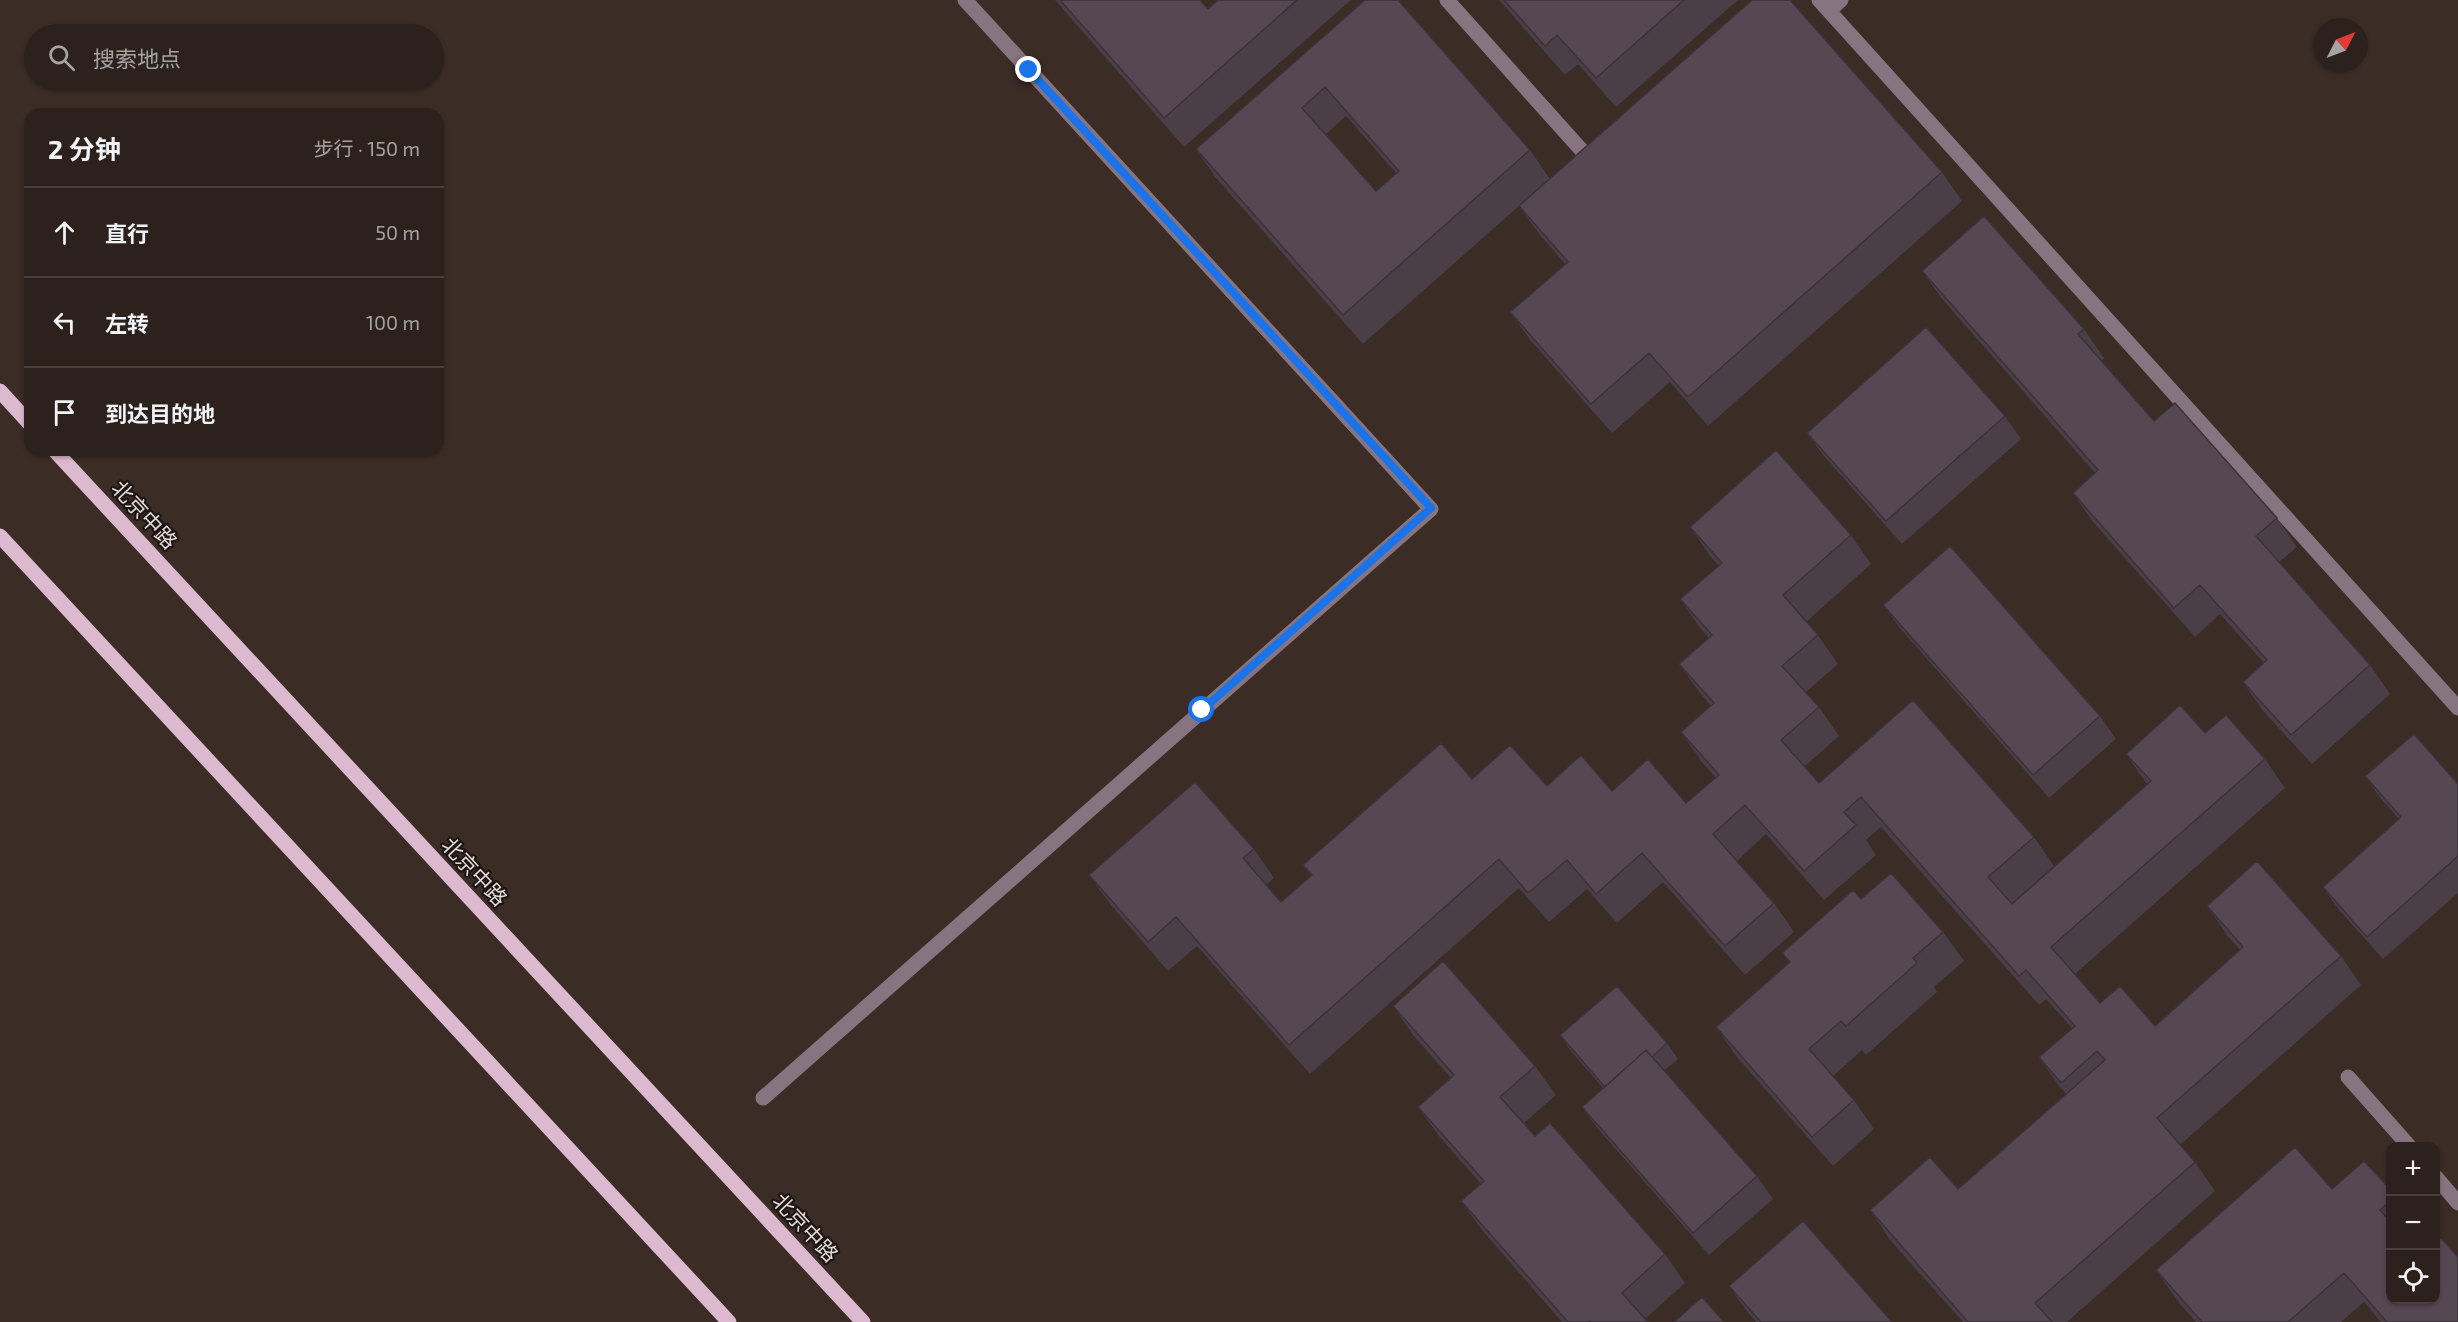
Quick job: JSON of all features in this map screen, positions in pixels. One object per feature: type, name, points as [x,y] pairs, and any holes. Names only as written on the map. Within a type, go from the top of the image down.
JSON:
[{"type":"main road","points":[[0,391],[24,417]]},
{"type":"main road","name":"北京中路","points":[[60,456],[863,1322]]},
{"type":"main road","points":[[0,536],[729,1322]]},
{"type":"street","points":[[763,1098],[1431,508],[965,0]]},
{"type":"street","points":[[1447,0],[1585,154]]},
{"type":"street","points":[[1841,0],[1824,6],[2458,708]]},
{"type":"street","points":[[2348,1077],[2405,1142]]},
{"type":"street","points":[[2440,1183],[2458,1203]]},
{"type":"building","points":[[1060,0],[1200,0],[1208,9],[1218,0],[1297,0],[1164,118]]},
{"type":"building","points":[[1365,0],[1398,0],[1530,150],[1343,315],[1196,149]],"holes":[[[1325,87],[1399,171],[1376,191],[1302,108]]]},
{"type":"building","points":[[1504,0],[1684,0],[1596,78],[1557,35],[1545,46]]},
{"type":"building","points":[[1752,0],[1790,0],[1942,172],[1688,397],[1649,353],[1591,404],[1510,312],[1568,262],[1519,206]]},
{"type":"building","points":[[1984,216],[2084,329],[2078,334],[2154,421],[2175,403],[2277,518],[2256,536],[2370,665],[2291,735],[2243,682],[2267,660],[2200,585],[2174,608],[2073,493],[2098,470],[1922,271]]},
{"type":"building","points":[[1926,327],[2005,416],[1886,521],[1807,433]]},
{"type":"building","points":[[1776,450],[1851,535],[1783,595],[1818,635],[1782,666],[1819,707],[1781,740],[1819,783],[1913,700],[2034,837],[1988,877],[2012,904],[2151,781],[2126,754],[2180,705],[2205,733],[2226,715],[2265,759],[2051,947],[2100,1003],[2120,986],[2155,1026],[2243,947],[2207,906],[2257,861],[2341,956],[2157,1118],[2195,1162],[2035,1303],[2052,1322],[1968,1322],[1870,1210],[1930,1157],[1958,1189],[2105,1060],[2097,1051],[2061,1083],[2039,1057],[2075,1026],[2026,970],[2019,976],[1861,797],[1844,812],[1856,825],[1804,871],[1745,805],[1713,834],[1774,903],[1725,946],[1642,853],[1596,894],[1567,860],[1528,893],[1499,859],[1289,1045],[1176,917],[1148,942],[1089,875],[1195,782],[1254,849],[1243,858],[1281,902],[1312,875],[1303,865],[1441,743],[1472,779],[1510,745],[1547,786],[1581,755],[1612,791],[1648,759],[1686,803],[1719,775],[1681,732],[1714,703],[1679,664],[1712,635],[1680,599],[1722,563],[1690,527]]},
{"type":"building","points":[[1950,546],[2100,716],[2033,775],[1883,605]]},
{"type":"building","points":[[2414,734],[2458,784],[2458,856],[2367,937],[2323,887],[2401,817],[2365,776]]},
{"type":"building","points":[[1891,873],[1943,932],[1913,958],[1917,963],[1846,1026],[1841,1021],[1809,1049],[1854,1100],[1812,1137],[1716,1027],[1790,962],[1782,953],[1853,890],[1861,899]]},
{"type":"building","points":[[1443,961],[1535,1066],[1500,1097],[1535,1136],[1550,1123],[1665,1254],[1622,1293],[1648,1322],[1568,1322],[1461,1201],[1484,1181],[1418,1107],[1454,1075],[1393,1006]]},
{"type":"building","points":[[1617,986],[1667,1043],[1652,1057],[1646,1050],[1605,1087],[1560,1035]]},
{"type":"building","points":[[1646,1050],[1757,1176],[1693,1233],[1582,1107]]},
{"type":"building","points":[[2295,1147],[2332,1189],[2364,1161],[2386,1185],[2386,1205],[2380,1210],[2386,1217],[2386,1304],[2440,1304],[2440,1237],[2458,1257],[2458,1322],[2387,1322],[2344,1273],[2288,1322],[2202,1322],[2156,1270]]},
{"type":"building","points":[[1803,1221],[1892,1322],[1761,1322],[1729,1286]]},
{"type":"building","points":[[1702,1297],[1724,1322],[1674,1322]]},
{"type":"route","points":[[1029,70],[1431,508],[1202,710]]}]
